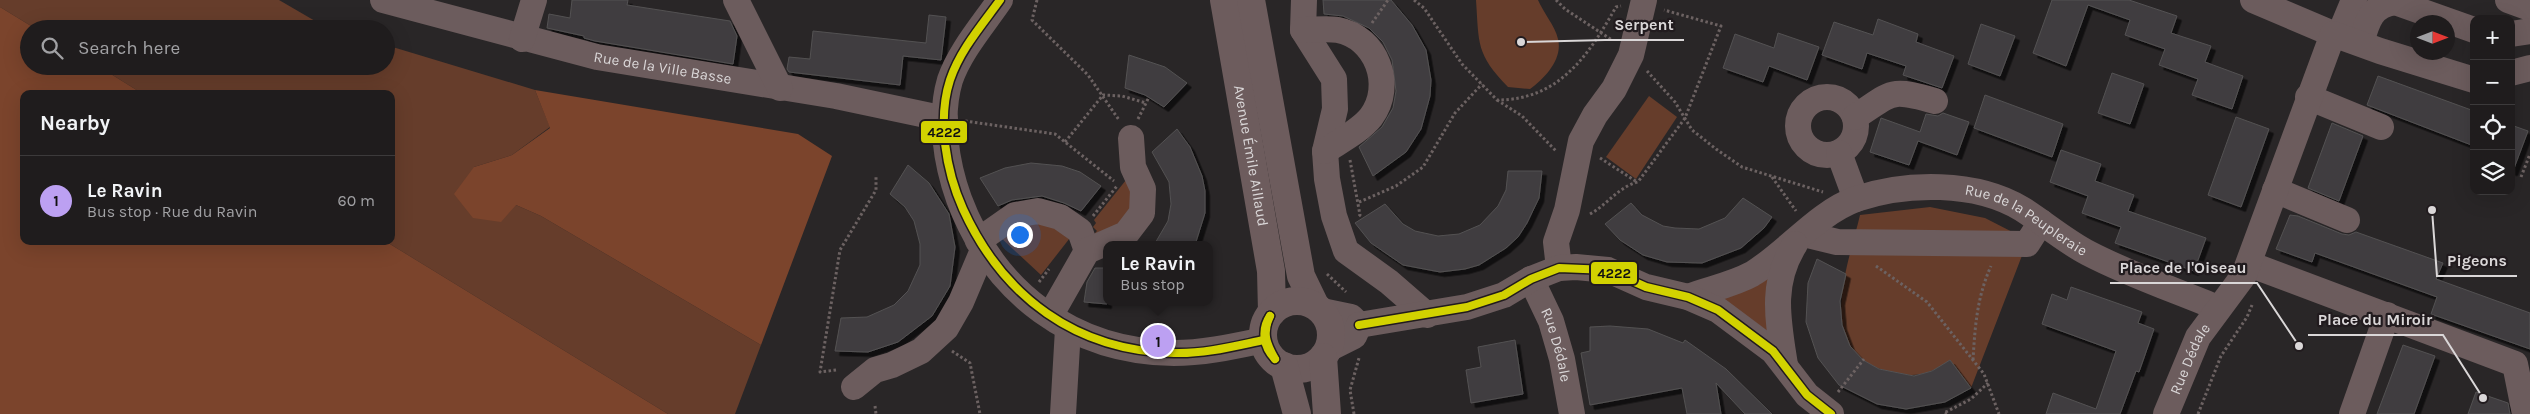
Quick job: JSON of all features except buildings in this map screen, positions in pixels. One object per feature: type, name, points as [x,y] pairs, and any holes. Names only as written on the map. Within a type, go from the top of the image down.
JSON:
[{"type":"main road","name":"Avenue Émile Aillaud","points":[[1224,0],[1271,271],[1272,312]]},
{"type":"main road","name":"Avenue Émile Aillaud","points":[[1251,0],[1301,276],[1319,308]]},
{"type":"main road","points":[[1326,353],[1305,368],[1284,366],[1275,360],[1268,351],[1264,340],[1266,320],[1281,304],[1292,301],[1304,301],[1319,308],[1331,329],[1326,353],[1328,414]]},
{"type":"main road","points":[[1284,366],[1298,414]]},
{"type":"street","name":"Rue de la Ville Basse","points":[[383,0],[522,39],[598,57],[945,119]]},
{"type":"street","points":[[522,39],[534,0]]},
{"type":"street","points":[[736,0],[780,88]]},
{"type":"street","points":[[1000,0],[959,60],[946,97],[945,119],[947,151],[954,185],[970,227],[981,246],[1008,282],[1059,322],[1113,345],[1175,353],[1264,340]]},
{"type":"street","points":[[1304,0],[1303,30],[1334,79],[1335,108],[1325,151],[1332,207],[1346,251],[1389,282],[1427,315]]},
{"type":"street","points":[[2253,0],[2344,38],[2470,79]]},
{"type":"street","points":[[2218,308],[2244,275],[2308,97],[2344,38],[2354,0]]},
{"type":"street","points":[[2508,0],[2530,8]]},
{"type":"street","points":[[1559,268],[1556,242],[1567,210],[1581,141],[1595,115],[1614,89],[1631,55],[1644,2]]},
{"type":"street","points":[[2344,38],[2369,18],[2376,9],[2385,4],[2395,2],[2470,29]]},
{"type":"street","points":[[1303,30],[1338,30],[1359,38],[1373,51],[1381,73],[1379,103],[1371,117],[1359,128],[1325,151]]},
{"type":"street","points":[[2515,33],[2530,31]]},
{"type":"street","points":[[2515,71],[2530,68]]},
{"type":"street","points":[[1855,116],[1889,94],[1902,92],[1934,101]]},
{"type":"street","points":[[1821,96],[1836,97],[1848,104],[1855,116],[1856,131],[1850,144],[1839,153],[1825,156],[1812,152],[1801,142],[1797,128],[1800,114],[1808,102],[1821,96]]},
{"type":"street","points":[[2308,97],[2381,127]]},
{"type":"street","points":[[1084,241],[1126,234],[1142,213],[1143,189],[1133,167],[1131,138]]},
{"type":"street","points":[[1839,153],[1850,202]]},
{"type":"street","name":"Rue de la Peupleraie","points":[[1688,296],[1724,286],[1752,274],[1850,202],[1895,191],[1947,187],[1964,188],[1998,198],[2020,208],[2086,252],[2218,308]]},
{"type":"street","points":[[2275,190],[2347,220]]},
{"type":"street","points":[[845,378],[892,365],[921,351],[938,336],[946,328],[961,302],[981,246],[1015,215],[1038,211],[1060,217],[1084,241]]},
{"type":"street","points":[[1785,365],[1779,330],[1778,289],[1784,263],[1800,237],[1837,242],[2026,244],[2041,222]]},
{"type":"street","points":[[1064,414],[1059,322],[1084,241]]},
{"type":"street","points":[[2248,264],[2523,363],[2525,414]]},
{"type":"street","points":[[1359,325],[1467,307],[1504,295],[1531,280],[1559,268],[1576,267],[1608,270],[1646,287],[1688,296],[1718,310],[1773,351],[1807,395],[1828,412]]},
{"type":"street","name":"Rue Dédale","points":[[1531,280],[1551,321],[1562,359],[1572,414]]},
{"type":"street","points":[[1319,308],[1351,317],[1359,325]]},
{"type":"street","name":"Rue Dédale","points":[[2166,414],[2196,341],[2218,308]]},
{"type":"street","points":[[2352,414],[2387,315]]},
{"type":"street","points":[[1326,353],[1354,336],[1359,325]]},
{"type":"path","points":[[1037,0],[1032,20],[1088,75],[1131,138]]},
{"type":"path","points":[[1359,38],[1365,34],[1388,0]]},
{"type":"path","points":[[1414,0],[1424,8],[1462,64],[1497,100],[1522,116],[1575,164],[1601,158],[1638,182]]},
{"type":"path","points":[[1556,0],[1565,9],[1601,32],[1631,55],[1675,102],[1692,130],[1716,150],[1742,166],[1850,202]]},
{"type":"path","points":[[1497,100],[1518,100],[1539,94],[1565,77],[1601,32],[1616,7],[1644,2],[1721,26],[1685,118],[1638,182],[1629,184],[1615,193],[1591,214],[1567,210]]},
{"type":"path","points":[[1359,202],[1396,186],[1423,167],[1455,112],[1482,84]]},
{"type":"path","points":[[1065,142],[1103,95]]},
{"type":"path","points":[[1103,95],[1122,96],[1146,103]]},
{"type":"path","points":[[945,119],[1055,134],[1119,184],[1084,241]]},
{"type":"path","points":[[2520,177],[2530,154]]},
{"type":"path","points":[[845,378],[820,372],[840,250],[876,190],[876,175]]},
{"type":"path","points":[[1772,176],[1796,212],[1800,237]]},
{"type":"path","points":[[1973,360],[1975,320],[1980,289],[1992,263],[2011,243]]},
{"type":"path","points":[[1870,262],[1926,302],[1973,360],[1988,383],[1999,414]]},
{"type":"path","points":[[2198,414],[2221,356],[2247,317],[2253,302]]},
{"type":"path","points":[[938,336],[955,353],[970,363],[980,414]]},
{"type":"path","points":[[1828,412],[1864,359]]},
{"type":"path","points":[[1947,414],[1944,414],[1971,399],[1988,383]]},
{"type":"path","points":[[874,406],[876,414]]},
{"type":"shaded area","points":[[0,0],[279,0],[313,20],[21,20],[0,7]]},
{"type":"shaded area","points":[[1476,0],[1538,0],[1554,29],[1559,46],[1558,54],[1552,67],[1530,89],[1508,87],[1490,66],[1481,48]]},
{"type":"shaded area","points":[[0,7],[21,20],[20,75],[112,75],[137,90],[20,90],[20,245],[392,245],[668,414],[0,414]]},
{"type":"shaded area","points":[[395,48],[535,90],[550,127],[512,155],[474,167],[516,205],[541,216],[761,345],[735,414],[668,414],[392,245],[395,245],[395,90],[137,90],[112,75],[395,75]]},
{"type":"shaded area","points":[[535,90],[798,134],[832,156],[761,345],[541,216],[516,205],[501,222],[473,218],[454,194],[474,167],[512,155],[550,128]]},
{"type":"shaded area","points":[[1649,96],[1677,117],[1636,179],[1606,157]]},
{"type":"shaded area","points":[[1130,175],[1131,221],[1094,234],[1097,231],[1093,227],[1096,223],[1094,220]]},
{"type":"shaded area","points":[[1930,207],[1985,218],[2028,240],[1971,388],[1950,360],[1929,372],[1914,375],[1890,372],[1866,362],[1851,347],[1843,328],[1841,306],[1844,283],[1860,215]]},
{"type":"shaded area","points":[[1034,218],[1073,234],[1041,275],[999,236]]},
{"type":"shaded area","points":[[1770,268],[1769,332],[1732,306],[1719,294]]},
{"type":"transit line","name":"4222","points":[[1000,0],[972,38],[954,69],[946,95],[944,112],[945,145],[957,194],[980,240],[999,268],[1022,293],[1047,313],[1075,330],[1105,342],[1138,350],[1186,353],[1220,349],[1264,340]]},
{"type":"transit line","name":"4222","points":[[1359,325],[1467,307],[1504,295],[1531,279],[1559,268],[1608,270],[1646,287],[1688,297],[1718,310],[1773,351],[1807,395],[1831,414]]},
{"type":"transit line","name":"4222","points":[[1270,316],[1266,328],[1266,338],[1275,359]]},
{"type":"transit line","name":"4222","points":[[1270,316],[1264,332],[1268,349],[1275,359]]},
{"type":"place","name":"Serpent","points":[[1521,42]]},
{"type":"place","name":"Pigeons","points":[[2432,210]]},
{"type":"place","name":"Le Ravin","points":[[1158,341]]},
{"type":"place","name":"Place de l'Oiseau","points":[[2299,346]]},
{"type":"place","name":"Place du Miroir","points":[[2483,398]]}]
